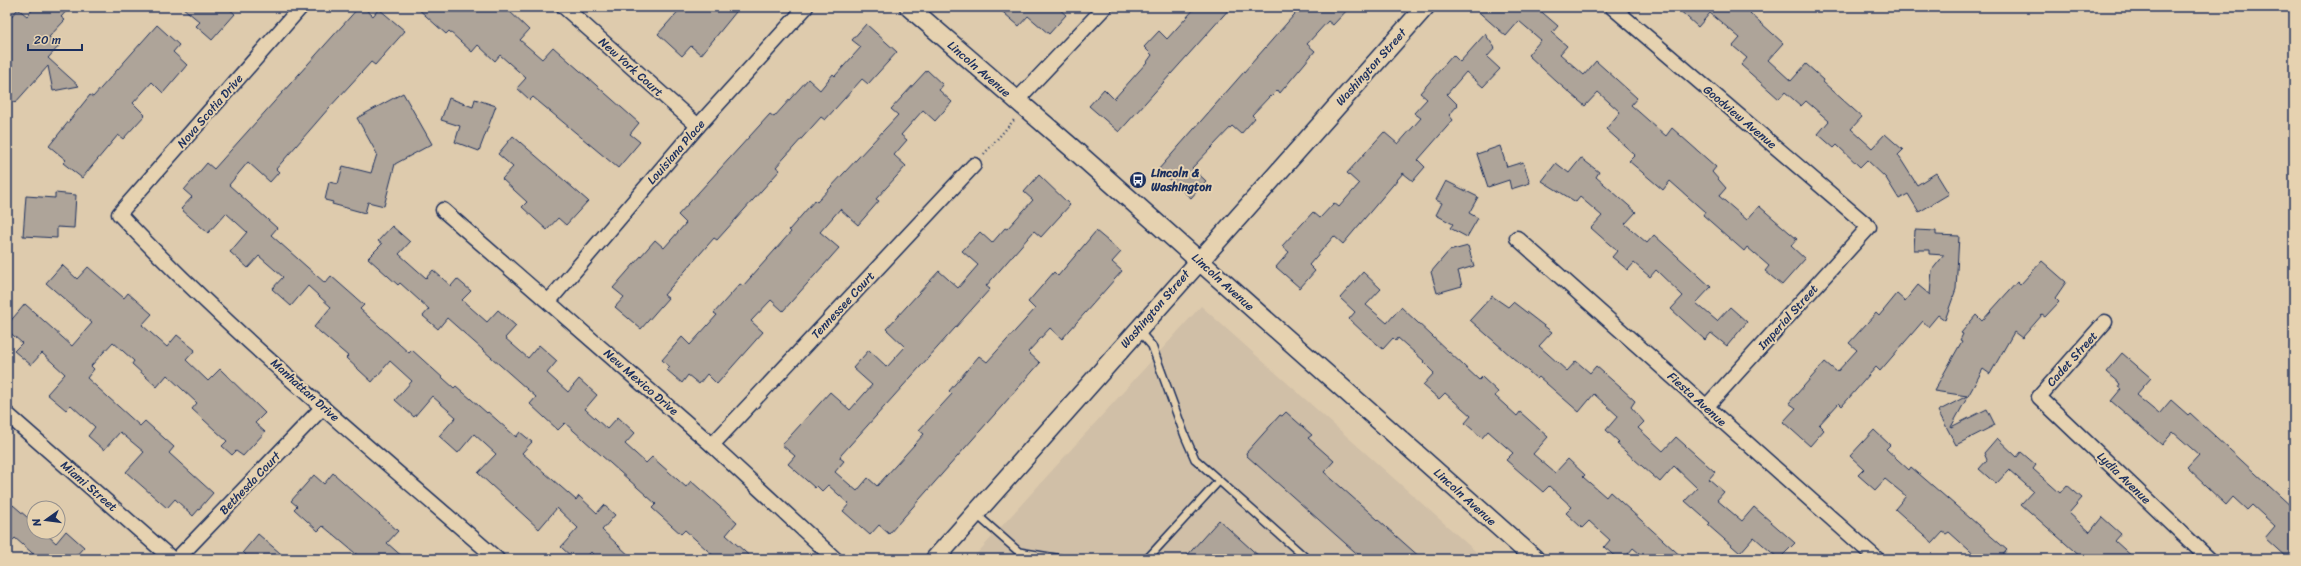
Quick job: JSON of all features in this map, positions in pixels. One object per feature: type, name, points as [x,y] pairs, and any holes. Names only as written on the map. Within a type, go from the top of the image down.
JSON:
[{"type":"street","name":"Nova Scotia Drive","points":[[119,214],[301,7]]},
{"type":"street","name":"New York Court","points":[[564,7],[698,126]]},
{"type":"street","name":"Louisiana Place","points":[[549,300],[698,126],[806,7]]},
{"type":"street","name":"Lincoln Avenue","points":[[909,7],[1020,105],[1071,146],[1535,559]]},
{"type":"street","points":[[1020,105],[1105,7]]},
{"type":"street","name":"Washington Street","points":[[934,559],[1198,260],[1425,7]]},
{"type":"street","name":"Goodview Avenue","points":[[1612,7],[1869,227]]},
{"type":"street","name":"Tennessee Court","points":[[712,445],[974,165]]},
{"type":"street","name":"New Mexico Drive","points":[[443,210],[549,300],[712,445],[835,559]]},
{"type":"street","name":"Manhattan Drive","points":[[119,214],[172,270],[323,407],[497,559]]},
{"type":"street","name":"Imperial Street","points":[[1706,407],[1869,227]]},
{"type":"street","name":"Fiesta Avenue","points":[[1517,238],[1878,559]]},
{"type":"street","name":"Cadet Street","points":[[2039,396],[2105,322]]},
{"type":"street","name":"Lydia Avenue","points":[[2039,396],[2209,559]]},
{"type":"street","name":"Bethesda Court","points":[[176,559],[323,407]]},
{"type":"street","name":"Miami Street","points":[[7,414],[172,559]]},
{"type":"lane","points":[[1138,329],[1152,346],[1184,436],[1195,459],[1218,482],[1307,559]]},
{"type":"lane","points":[[1146,559],[1218,482]]},
{"type":"lane","points":[[975,513],[1019,552],[1062,559]]},
{"type":"path","points":[[974,165],[1020,105]]},
{"type":"shaded area","points":[[1201,306],[1484,559],[972,559]]},
{"type":"building","points":[[35,7],[70,7],[61,17],[65,20],[49,37],[59,46],[48,58],[79,86],[53,91],[48,66],[15,103],[7,96],[7,21],[18,9],[27,16]]},
{"type":"building","points":[[182,7],[227,7],[235,14],[212,40],[196,26],[200,22]]},
{"type":"building","points":[[359,7],[363,7],[373,16],[379,9],[405,31],[375,65],[371,62],[329,108],[276,169],[279,172],[270,182],[248,162],[229,185],[277,228],[271,235],[325,283],[331,276],[364,305],[360,309],[409,353],[412,350],[454,388],[456,386],[516,437],[520,432],[532,442],[522,453],[576,500],[579,496],[597,513],[604,505],[615,515],[602,530],[633,559],[598,559],[591,552],[584,559],[574,559],[561,547],[578,528],[557,508],[539,529],[478,473],[496,454],[474,434],[458,453],[439,436],[456,417],[432,396],[414,417],[395,400],[412,381],[390,361],[372,382],[346,358],[348,356],[314,327],[331,307],[308,286],[291,306],[272,289],[283,277],[259,256],[248,268],[230,252],[247,232],[226,213],[208,233],[181,209],[192,197],[184,190],[207,163],[214,169]]},
{"type":"building","points":[[416,7],[505,7],[529,30],[520,40],[542,59],[553,47],[639,123],[630,134],[640,142],[618,168],[533,97],[530,100],[517,88],[526,78],[500,55],[495,61],[478,45],[472,52],[449,31],[446,34]]},
{"type":"building","points":[[682,7],[740,7],[701,55],[691,46],[682,56],[658,34]]},
{"type":"building","points":[[997,7],[1057,7],[1066,15],[1049,34],[1028,16],[1019,26]]},
{"type":"building","points":[[1196,7],[1231,7],[1119,132],[1089,106],[1104,89],[1114,99],[1152,55],[1144,47],[1159,31],[1167,39]]},
{"type":"building","points":[[1301,7],[1350,7],[1333,25],[1328,21],[1307,44],[1315,51],[1280,93],[1278,90],[1271,97],[1270,96],[1252,115],[1255,118],[1241,134],[1232,126],[1192,168],[1206,181],[1191,198],[1158,170]]},
{"type":"building","points":[[1473,7],[1536,7],[1558,26],[1552,33],[1567,46],[1560,54],[1584,75],[1596,61],[1637,98],[1631,105],[1666,136],[1672,128],[1716,167],[1712,172],[1726,188],[1719,196],[1747,220],[1759,206],[1797,239],[1791,246],[1805,259],[1782,285],[1765,271],[1769,266],[1747,247],[1744,251],[1703,215],[1705,212],[1670,181],[1663,190],[1629,161],[1635,155],[1606,129],[1620,112],[1598,92],[1585,106],[1557,82],[1528,55],[1541,40],[1519,21],[1506,36]]},
{"type":"building","points":[[1676,7],[1755,7],[1750,13],[1783,43],[1768,60],[1791,81],[1806,64],[1824,80],[1823,82],[1862,117],[1851,129],[1872,148],[1885,134],[1903,150],[1898,155],[1917,185],[1936,173],[1949,194],[1919,212],[1908,194],[1899,199],[1886,178],[1867,160],[1860,167],[1837,145],[1834,148],[1818,134],[1829,121],[1806,101],[1801,106],[1785,92],[1779,99],[1741,65],[1747,58],[1733,46],[1740,38],[1710,13],[1698,27]]},
{"type":"building","points":[[866,24],[897,52],[868,84],[862,79],[825,120],[821,117],[776,167],[780,170],[717,240],[714,238],[664,295],[668,298],[641,329],[615,307],[624,297],[613,288],[655,240],[664,248],[686,223],[678,215],[770,114],[774,117],[808,79],[820,90],[833,74],[835,76],[861,47],[852,40]]},
{"type":"building","points":[[157,25],[179,45],[173,52],[187,65],[163,93],[152,82],[133,103],[145,115],[123,139],[118,135],[82,178],[63,163],[66,160],[49,146],[90,95],[93,97]]},
{"type":"building","points":[[1485,34],[1495,48],[1487,57],[1500,69],[1483,87],[1466,72],[1447,94],[1458,105],[1449,115],[1453,120],[1418,160],[1425,167],[1413,181],[1403,173],[1343,244],[1334,236],[1309,265],[1315,271],[1300,288],[1276,267],[1289,252],[1282,246],[1313,212],[1320,218],[1334,203],[1339,207],[1359,184],[1347,173],[1384,132],[1398,144],[1421,118],[1414,113],[1427,99],[1420,93],[1453,55],[1460,62]]},
{"type":"building","points":[[927,70],[943,85],[939,90],[952,102],[935,121],[923,110],[901,135],[907,140],[894,155],[906,166],[876,199],[879,201],[858,225],[840,209],[820,232],[839,248],[783,311],[771,300],[751,321],[763,332],[717,384],[707,374],[699,384],[688,375],[682,383],[667,370],[670,367],[662,360],[682,337],[690,345],[717,315],[714,313],[740,284],[743,286],[791,232],[789,230],[815,200],[817,202],[898,115],[891,109]]},
{"type":"building","points":[[403,93],[432,144],[395,164],[384,206],[368,202],[365,213],[332,204],[333,202],[325,200],[329,182],[338,184],[343,166],[371,173],[377,154],[357,118]]},
{"type":"building","points":[[449,98],[473,107],[475,99],[496,106],[479,151],[455,142],[460,126],[441,120]]},
{"type":"building","points":[[513,136],[588,201],[566,225],[558,218],[547,230],[522,207],[527,202],[502,179],[513,167],[498,154]]},
{"type":"building","points":[[1500,146],[1507,167],[1523,162],[1530,183],[1511,189],[1509,180],[1488,187],[1477,154]]},
{"type":"building","points":[[1581,158],[1599,172],[1596,177],[1636,212],[1625,224],[1647,243],[1654,235],[1711,287],[1696,303],[1717,321],[1730,307],[1747,322],[1727,346],[1711,333],[1705,340],[1671,309],[1683,296],[1656,270],[1650,277],[1634,263],[1628,270],[1612,257],[1617,251],[1591,228],[1602,216],[1580,197],[1576,202],[1542,181],[1556,163],[1569,173]]},
{"type":"building","points":[[1039,175],[1070,205],[1041,237],[1034,231],[986,286],[990,289],[841,455],[840,458],[844,461],[835,472],[857,491],[868,478],[877,486],[924,434],[919,430],[952,394],[949,391],[979,356],[987,362],[1035,309],[1028,302],[1054,272],[1058,276],[1096,231],[1121,252],[1112,262],[1122,271],[1062,339],[1050,328],[1028,352],[1040,363],[889,534],[879,525],[870,535],[843,511],[849,504],[828,485],[822,491],[817,486],[815,488],[788,464],[795,456],[782,445],[830,392],[850,410],[872,385],[853,368],[869,350],[887,367],[905,347],[886,329],[939,271],[958,288],[978,265],[962,251],[980,232],[992,243],[1005,228],[1007,229],[1033,200],[1024,192]]},
{"type":"building","points":[[1446,181],[1478,197],[1469,213],[1478,218],[1467,237],[1450,228],[1453,224],[1436,215],[1442,203],[1436,200]]},
{"type":"building","points":[[55,193],[76,195],[74,228],[57,227],[57,238],[23,236],[26,196],[55,198]]},
{"type":"building","points":[[392,226],[410,242],[399,254],[426,278],[433,270],[451,286],[457,279],[471,291],[462,300],[487,322],[498,310],[516,326],[505,338],[528,358],[539,345],[557,361],[547,373],[568,392],[579,379],[597,395],[585,409],[607,429],[618,417],[635,433],[625,444],[646,463],[652,457],[686,487],[691,481],[737,522],[726,535],[753,559],[717,559],[685,530],[681,534],[652,508],[656,504],[565,423],[558,430],[530,404],[536,397],[447,318],[438,329],[423,316],[429,309],[400,283],[398,285],[368,258],[382,244],[378,241]]},
{"type":"building","points":[[1915,230],[1936,231],[1936,235],[1959,236],[1956,289],[1945,320],[1938,315],[1928,327],[1923,321],[1880,371],[1876,367],[1842,406],[1839,403],[1819,425],[1824,430],[1810,446],[1783,422],[1796,408],[1789,403],[1825,362],[1837,372],[1857,350],[1849,343],[1876,313],[1879,316],[1897,294],[1905,301],[1918,285],[1930,295],[1932,270],[1944,255],[1929,254],[1929,250],[1914,250]]},
{"type":"building","points":[[1468,246],[1474,266],[1458,271],[1462,286],[1437,293],[1431,272],[1449,251]]},
{"type":"building","points":[[2042,261],[2066,282],[2055,298],[2059,302],[2045,317],[2042,315],[2022,338],[2014,332],[1990,374],[1983,369],[1951,427],[1987,409],[1995,425],[1956,445],[1938,411],[1967,396],[1934,391],[1962,341],[1960,340],[1963,334],[1961,333],[1976,315],[1982,321],[2017,282],[2020,285]]},
{"type":"building","points":[[62,265],[77,279],[88,267],[124,298],[128,293],[152,314],[142,325],[167,347],[177,335],[195,350],[186,360],[208,381],[220,369],[265,413],[255,423],[265,432],[243,456],[236,451],[232,455],[222,446],[227,441],[192,409],[197,403],[167,375],[157,387],[132,364],[134,361],[113,342],[91,366],[94,369],[87,378],[140,426],[145,421],[174,447],[169,453],[213,493],[193,516],[175,499],[167,508],[126,472],[144,452],[120,432],[104,450],[88,436],[95,427],[71,405],[66,410],[47,394],[65,374],[42,353],[31,365],[14,351],[22,343],[7,330],[7,325],[25,304],[72,346],[92,323],[46,283]]},
{"type":"building","points":[[1363,272],[1381,289],[1366,305],[1387,323],[1401,307],[1479,380],[1482,377],[1498,392],[1495,396],[1517,416],[1520,412],[1548,437],[1533,454],[1555,473],[1568,459],[1585,475],[1583,477],[1606,497],[1610,492],[1684,559],[1646,559],[1633,548],[1624,559],[1618,559],[1604,547],[1610,540],[1589,521],[1582,528],[1566,513],[1572,507],[1549,486],[1543,492],[1506,460],[1513,453],[1488,431],[1482,438],[1465,423],[1471,416],[1445,393],[1439,399],[1423,385],[1434,373],[1423,362],[1424,361],[1398,338],[1396,341],[1393,338],[1383,349],[1349,319],[1355,312],[1340,298]]},
{"type":"building","points":[[1492,296],[1508,307],[1513,302],[1552,332],[1539,346],[1567,371],[1576,361],[1590,373],[1596,366],[1621,388],[1635,401],[1631,407],[1644,422],[1638,428],[1663,451],[1676,437],[1715,472],[1709,479],[1724,492],[1717,500],[1742,521],[1754,507],[1795,543],[1779,559],[1754,537],[1740,553],[1708,525],[1710,523],[1685,501],[1697,488],[1674,466],[1660,482],[1617,444],[1619,442],[1606,430],[1618,416],[1594,394],[1579,412],[1539,377],[1537,379],[1470,320]]},
{"type":"building","points":[[2122,353],[2151,378],[2136,395],[2159,414],[2171,400],[2188,415],[2190,413],[2294,509],[2294,559],[2288,559],[2265,538],[2275,526],[2252,505],[2247,510],[2233,497],[2226,505],[2187,468],[2199,455],[2173,432],[2162,445],[2111,401],[2121,389],[2118,387],[2120,384],[2106,372]]},
{"type":"building","points":[[1286,412],[1312,435],[1308,438],[1334,461],[1324,472],[1422,559],[1363,559],[1247,456],[1246,453],[1280,415],[1282,416]]},
{"type":"building","points":[[1874,430],[1890,445],[1886,449],[1909,470],[1911,467],[2007,550],[1999,559],[1979,559],[1949,532],[1946,534],[1943,532],[1933,543],[1895,509],[1906,496],[1885,479],[1875,490],[1858,475],[1864,469],[1850,456]]},
{"type":"building","points":[[1997,438],[2017,457],[2021,452],[2036,465],[2033,469],[2060,493],[2067,485],[2082,498],[2069,513],[2090,532],[2102,517],[2121,534],[2115,541],[2135,559],[2083,559],[2021,504],[2033,491],[2009,470],[1996,484],[1979,469],[1987,460],[1984,453]]},
{"type":"building","points":[[333,473],[398,531],[387,543],[405,559],[362,559],[323,526],[318,531],[294,509],[297,506],[291,501],[314,475],[324,484]]},
{"type":"building","points":[[13,505],[26,516],[26,540],[53,540],[56,543],[58,540],[66,540],[66,531],[84,547],[73,559],[39,559],[15,538],[7,547],[7,512]]},
{"type":"building","points":[[1219,520],[1262,559],[1184,559]]},
{"type":"building","points":[[258,534],[287,559],[250,559],[243,552]]},
{"type":"place","name":"Lincoln & Washington","points":[[1138,180]]}]
